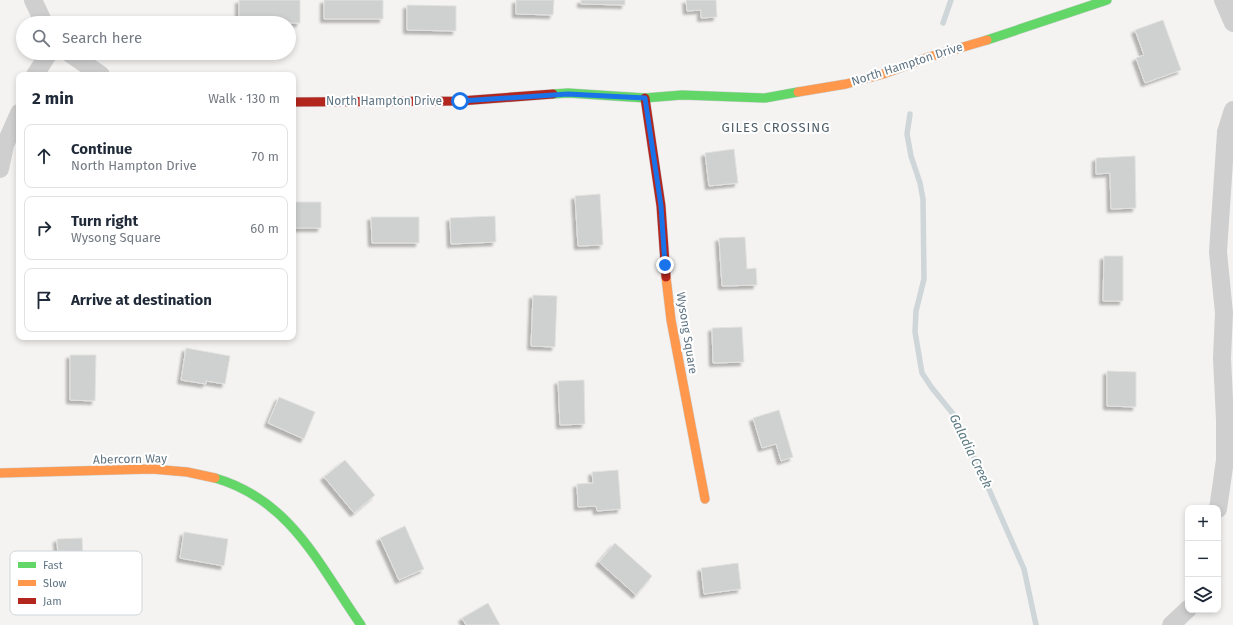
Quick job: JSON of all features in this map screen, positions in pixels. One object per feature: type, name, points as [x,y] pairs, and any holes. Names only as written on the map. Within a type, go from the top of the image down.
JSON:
[{"type":"street","points":[[33,0],[41,16]]},
{"type":"street","name":"North Hampton Drive","points":[[296,102],[460,101],[568,94],[645,98],[682,95],[765,98],[846,84],[882,74],[1107,0]]},
{"type":"street","points":[[1223,0],[1233,23]]},
{"type":"street","points":[[37,72],[45,60]]},
{"type":"street","points":[[79,60],[97,72]]},
{"type":"street","name":"Wysong Square","points":[[645,98],[661,206],[665,265],[672,320],[705,499]]},
{"type":"street","points":[[1219,505],[1225,460],[1225,426],[1222,358],[1224,313],[1218,252],[1226,132],[1233,110]]},
{"type":"street","points":[[0,169],[5,145],[16,120]]},
{"type":"street","name":"Abercorn Way","points":[[0,473],[79,472],[152,468],[210,476],[240,486],[260,497],[288,522],[325,569],[344,602],[361,625]]},
{"type":"street","points":[[1171,625],[1185,612]]},
{"type":"building","points":[[239,0],[300,0],[300,23],[296,23],[296,16],[239,16]]},
{"type":"building","points":[[324,0],[383,0],[383,19],[324,19]]},
{"type":"building","points":[[516,0],[554,0],[553,15],[516,14]]},
{"type":"building","points":[[581,0],[625,0],[625,5],[581,4]]},
{"type":"building","points":[[686,0],[716,0],[717,17],[701,18],[701,10],[687,11]]},
{"type":"building","points":[[407,5],[456,6],[456,31],[407,30]]},
{"type":"building","points":[[1163,20],[1181,70],[1145,83],[1136,58],[1144,55],[1135,30]]},
{"type":"building","points":[[734,149],[738,183],[709,186],[705,153]]},
{"type":"building","points":[[1135,156],[1136,208],[1111,209],[1110,173],[1096,174],[1096,158]]},
{"type":"building","points":[[600,194],[603,245],[578,246],[575,196]]},
{"type":"building","points":[[296,202],[321,202],[321,228],[296,228]]},
{"type":"building","points":[[495,216],[496,242],[451,244],[450,218]]},
{"type":"building","points":[[371,217],[419,217],[419,243],[372,243]]},
{"type":"building","points":[[745,237],[747,269],[756,268],[757,285],[722,286],[719,238]]},
{"type":"building","points":[[1104,256],[1123,256],[1123,301],[1103,301]]},
{"type":"building","points":[[533,295],[557,296],[555,347],[531,346]]},
{"type":"building","points":[[742,327],[744,362],[713,363],[712,328]]},
{"type":"building","points":[[186,348],[230,356],[225,384],[206,381],[206,384],[181,380]]},
{"type":"building","points":[[70,355],[96,355],[95,401],[70,400]]},
{"type":"building","points":[[1107,371],[1136,372],[1136,407],[1107,406]]},
{"type":"building","points":[[584,380],[585,424],[560,425],[558,381]]},
{"type":"building","points":[[279,397],[315,412],[304,439],[268,423]]},
{"type":"building","points":[[779,410],[793,457],[781,461],[776,444],[762,448],[753,418]]},
{"type":"building","points":[[345,460],[375,495],[354,513],[324,477]]},
{"type":"building","points":[[618,470],[621,509],[597,511],[596,506],[578,507],[577,484],[593,483],[592,472]]},
{"type":"building","points":[[405,526],[424,569],[399,580],[380,538]]},
{"type":"building","points":[[184,532],[228,539],[224,566],[180,558]]},
{"type":"building","points":[[82,538],[83,551],[58,551],[57,539]]},
{"type":"building","points":[[615,543],[652,576],[636,595],[599,562]]},
{"type":"building","points":[[738,563],[741,589],[704,594],[701,568]]},
{"type":"building","points":[[488,603],[500,625],[466,625],[462,618]]},
{"type":"waterway","name":"Galadia Creek","points":[[943,23],[951,0]]},
{"type":"waterway","name":"Galadia Creek","points":[[910,114],[907,134],[911,156],[920,183],[923,199],[924,279],[916,311],[915,332],[922,373],[958,420],[965,439],[1024,569],[1036,625]]},
{"type":"traffic: fast","points":[[987,40],[1107,0]]},
{"type":"traffic: fast","points":[[553,94],[568,93],[645,98],[682,95],[765,98],[798,92]]},
{"type":"traffic: fast","points":[[215,478],[241,488],[264,502],[284,518],[301,537],[361,625]]},
{"type":"traffic: slow","points":[[798,92],[846,84],[883,74],[929,57],[987,40]]},
{"type":"traffic: slow","points":[[666,277],[671,320],[705,499]]},
{"type":"traffic: slow","points":[[0,473],[152,469],[187,472],[215,478]]},
{"type":"traffic: jam","points":[[296,102],[460,101],[553,94]]},
{"type":"traffic: jam","points":[[645,98],[661,206],[666,277]]},
{"type":"district","name":"GILES CROSSING","points":[[776,127]]},
{"type":"route","points":[[460,101],[568,94],[645,98],[661,206],[665,265]]}]
